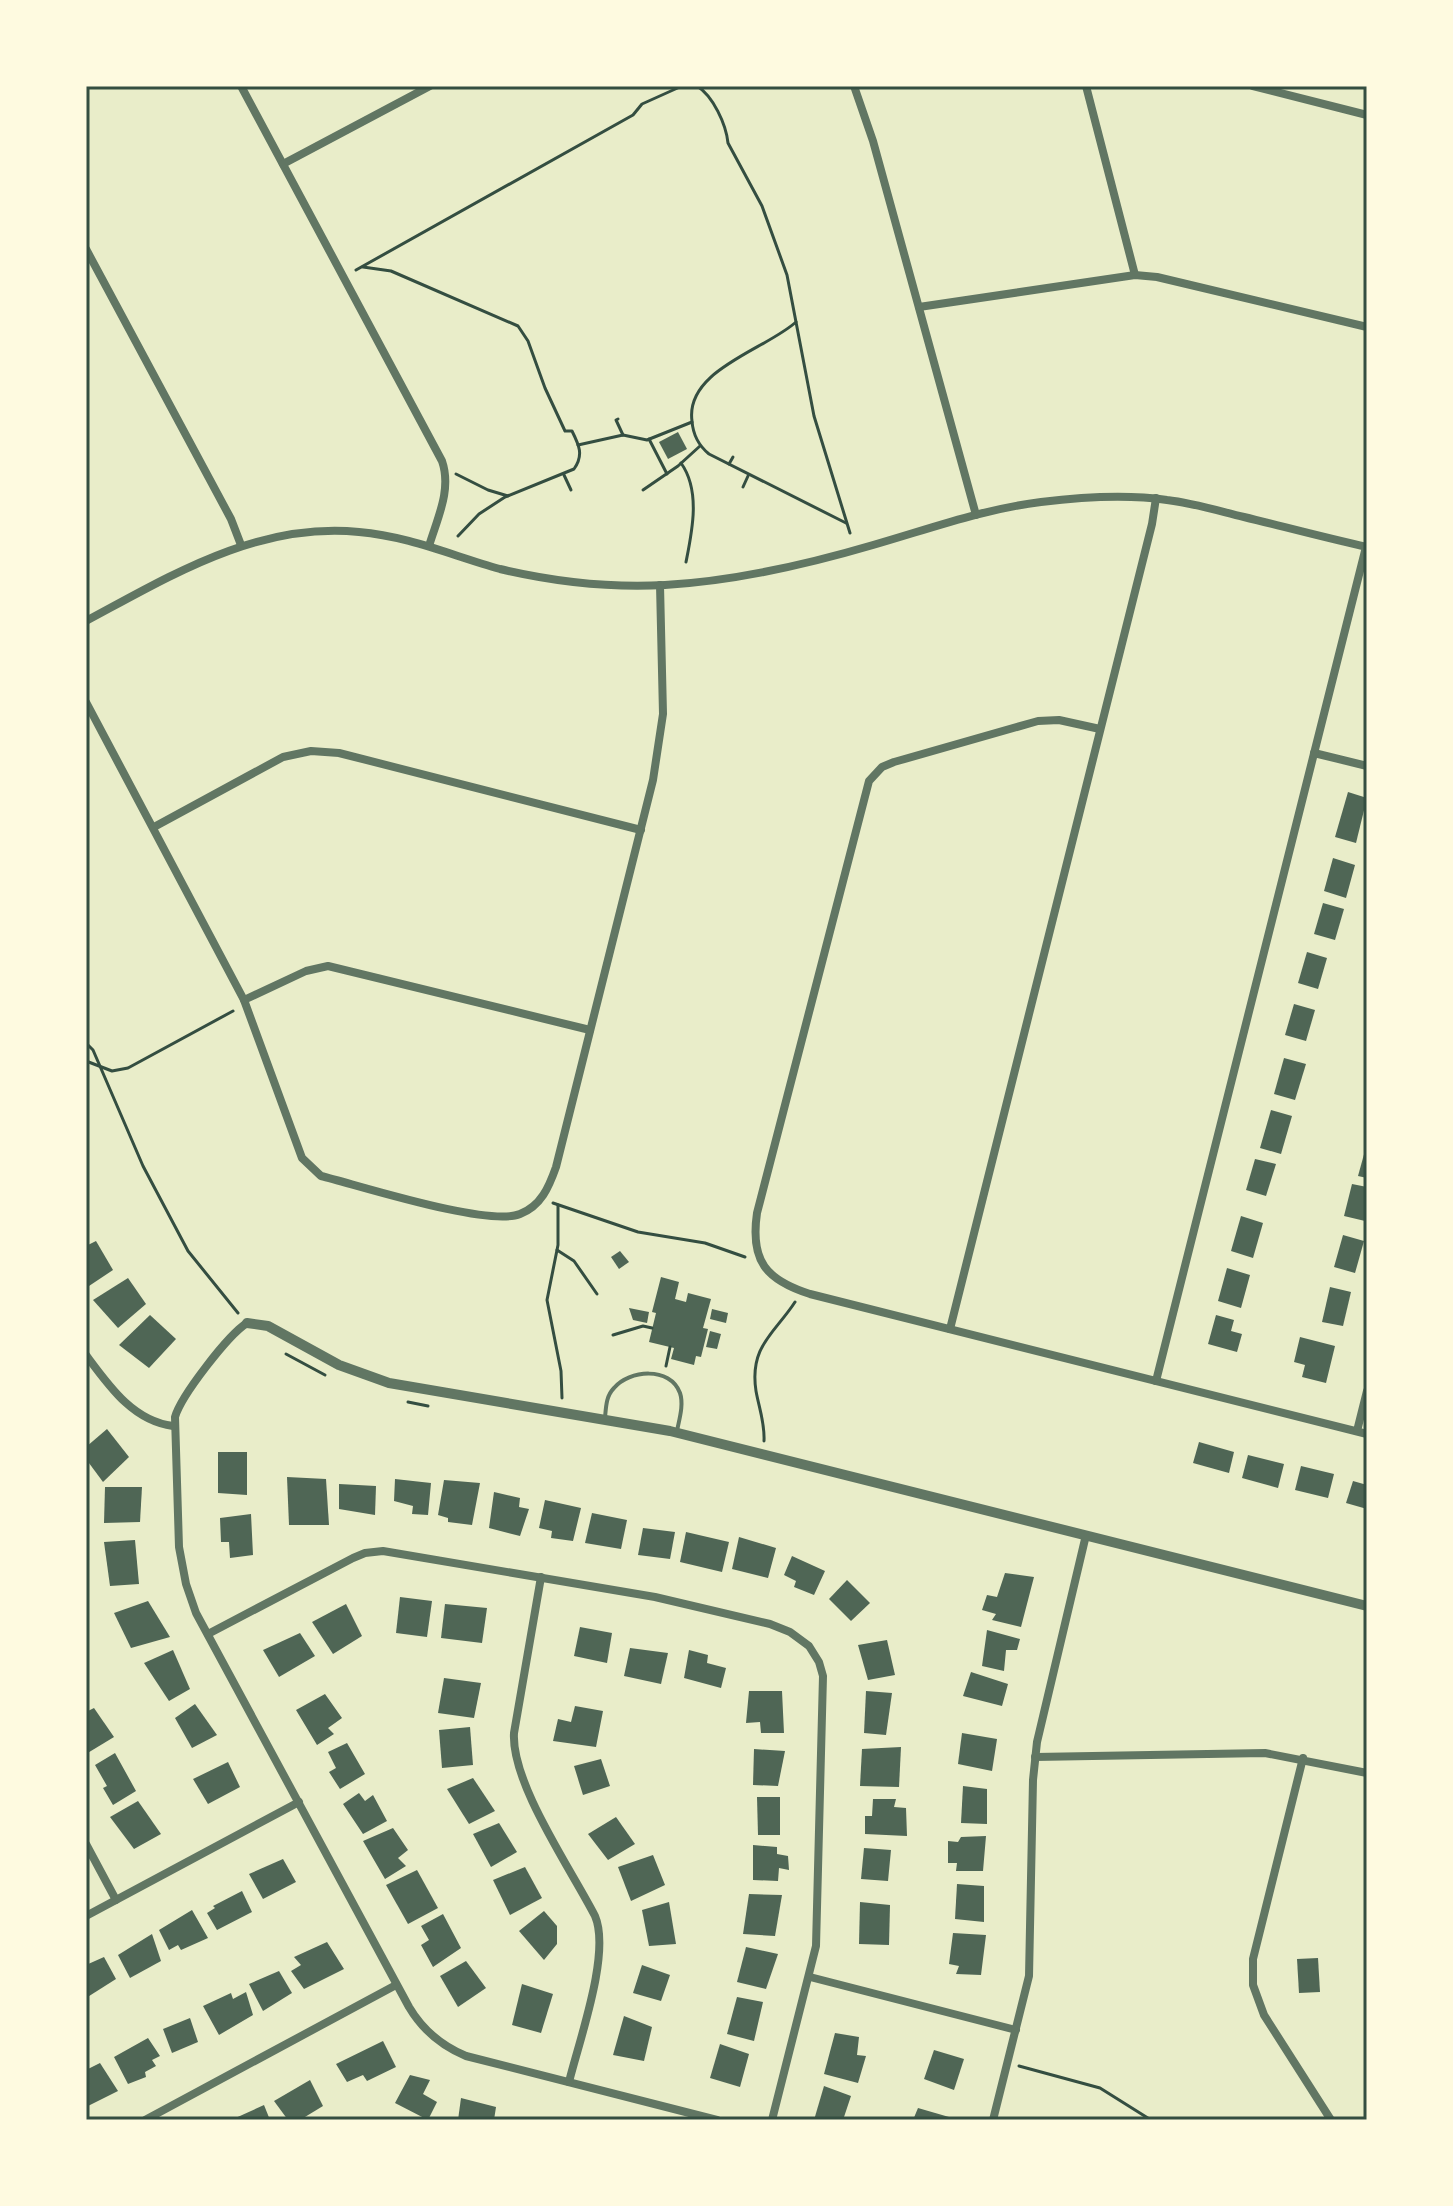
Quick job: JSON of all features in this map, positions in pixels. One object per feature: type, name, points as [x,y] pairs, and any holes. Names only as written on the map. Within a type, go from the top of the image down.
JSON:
[{"type":"street","points":[[241,86],[425,428],[445,472],[446,490],[429,546]]},
{"type":"street","points":[[283,164],[430,86]]},
{"type":"street","points":[[854,86],[873,141],[976,515]]},
{"type":"street","points":[[1086,86],[1135,275]]},
{"type":"street","points":[[1253,86],[1367,115]]},
{"type":"street","points":[[86,249],[231,519],[241,545]]},
{"type":"street","points":[[919,307],[1135,275],[1157,277],[1367,327]]},
{"type":"street","points":[[86,621],[185,568],[241,545],[290,535],[335,531],[387,536],[556,581],[612,586],[733,578],[796,566],[976,515],[1069,499],[1156,498],[1206,507],[1366,547],[1156,1381]]},
{"type":"street","points":[[950,1329],[1156,498]]},
{"type":"street","points":[[86,702],[244,1000],[302,1158],[321,1176],[486,1217],[515,1216],[542,1198],[556,1167],[653,780],[663,714],[660,585]]},
{"type":"street","points":[[1100,729],[1059,720],[1038,721],[894,762],[882,767],[869,781],[757,1213],[755,1237],[758,1255],[777,1280],[798,1290],[1367,1434]]},
{"type":"street","points":[[154,827],[274,761],[292,754],[320,751],[339,753],[641,830]]},
{"type":"street","points":[[1314,753],[1367,766]]},
{"type":"street","points":[[244,1000],[306,971],[328,966],[590,1030]]},
{"type":"street","points":[[717,2120],[480,2060],[456,2051],[423,2027],[396,1985],[192,1603],[181,1560],[173,1426],[183,1400],[235,1333],[247,1323],[268,1326],[339,1365],[389,1383],[677,1432],[1367,1606]]},
{"type":"street","points":[[86,1355],[130,1407],[154,1423],[173,1426]]},
{"type":"street","points":[[1357,1431],[1367,1391]]},
{"type":"street","points":[[993,2120],[1030,1967],[1035,1757],[1086,1535]]},
{"type":"street","points":[[208,1634],[365,1553],[399,1553],[655,1597],[770,1624],[790,1632],[814,1652],[823,1676],[818,1919],[810,1977],[772,2120]]},
{"type":"street","points":[[541,1577],[514,1733],[515,1757],[525,1786],[595,1916],[600,1936],[597,1968],[569,2082]]},
{"type":"street","points":[[1035,1757],[1265,1753],[1303,1758],[1367,1773]]},
{"type":"street","points":[[1303,1758],[1257,1939],[1252,1979],[1264,2015],[1331,2120]]},
{"type":"street","points":[[86,1916],[299,1802]]},
{"type":"street","points":[[86,1844],[116,1900]]},
{"type":"street","points":[[810,1977],[1016,2030]]},
{"type":"street","points":[[145,2120],[396,1985]]},
{"type":"lane","points":[[605,1418],[608,1397],[621,1381],[644,1373],[663,1378],[677,1387],[681,1396],[677,1432]]},
{"type":"path","points":[[343,276],[633,115],[647,102],[682,86]]},
{"type":"path","points":[[697,86],[704,90],[713,104],[727,133],[728,143],[766,216],[787,275],[814,416],[850,533]]},
{"type":"path","points":[[363,267],[391,271],[518,326],[528,341],[565,431]]},
{"type":"path","points":[[796,321],[710,378],[694,399],[692,422],[700,446],[749,475],[846,523]]},
{"type":"path","points":[[618,419],[623,435]]},
{"type":"path","points":[[578,445],[623,435],[649,439],[692,422]]},
{"type":"path","points":[[458,536],[479,514],[508,496],[564,475],[577,464],[580,453],[572,431],[559,434]]},
{"type":"path","points":[[649,439],[667,474]]},
{"type":"path","points":[[643,490],[700,446]]},
{"type":"path","points":[[729,464],[733,457]]},
{"type":"path","points":[[681,463],[689,483],[693,520],[686,562]]},
{"type":"path","points":[[445,472],[461,475],[488,490],[508,496]]},
{"type":"path","points":[[564,475],[571,490]]},
{"type":"path","points":[[743,487],[749,475]]},
{"type":"path","points":[[86,1061],[112,1071],[128,1068],[232,1012],[244,1000]]},
{"type":"path","points":[[86,1043],[93,1050],[143,1166],[188,1251],[247,1323]]},
{"type":"path","points":[[542,1198],[638,1232],[705,1243],[741,1256],[758,1255]]},
{"type":"path","points":[[558,1205],[557,1250],[547,1300],[562,1379],[561,1411]]},
{"type":"path","points":[[557,1250],[574,1261],[597,1294]]},
{"type":"path","points":[[760,1453],[764,1433],[755,1385],[758,1357],[765,1339],[791,1309],[798,1290]]},
{"type":"path","points":[[613,1335],[643,1326],[652,1328]]},
{"type":"path","points":[[663,1378],[670,1347]]},
{"type":"path","points":[[282,1351],[332,1378]]},
{"type":"path","points":[[401,1401],[437,1407]]},
{"type":"path","points":[[1007,2064],[1100,2088],[1151,2120]]},
{"type":"building","points":[[678,432],[687,449],[668,459],[659,442]]},
{"type":"building","points":[[1348,792],[1367,798],[1356,843],[1335,837]]},
{"type":"building","points":[[1333,858],[1355,865],[1346,898],[1324,891]]},
{"type":"building","points":[[1323,903],[1344,909],[1335,940],[1314,934]]},
{"type":"building","points":[[1307,952],[1327,958],[1318,989],[1298,983]]},
{"type":"building","points":[[1294,1004],[1315,1010],[1306,1041],[1285,1035]]},
{"type":"building","points":[[1284,1058],[1306,1064],[1295,1100],[1274,1094]]},
{"type":"building","points":[[1271,1110],[1292,1116],[1281,1154],[1260,1148]]},
{"type":"building","points":[[1367,1147],[1367,1178],[1358,1176]]},
{"type":"building","points":[[1255,1159],[1276,1164],[1266,1196],[1246,1190]]},
{"type":"building","points":[[1352,1184],[1367,1187],[1365,1221],[1344,1216]]},
{"type":"building","points":[[1241,1216],[1263,1223],[1253,1258],[1231,1251]]},
{"type":"building","points":[[1343,1235],[1364,1241],[1355,1273],[1334,1267]]},
{"type":"building","points":[[96,1241],[113,1270],[86,1288],[86,1246]]},
{"type":"building","points":[[620,1251],[629,1262],[619,1269],[611,1257]]},
{"type":"building","points":[[1227,1268],[1250,1275],[1241,1308],[1218,1301]]},
{"type":"building","points":[[661,1277],[679,1282],[675,1299],[686,1302],[688,1293],[711,1299],[703,1328],[708,1329],[701,1357],[696,1356],[694,1365],[671,1359],[674,1348],[649,1342],[656,1313],[652,1312]]},
{"type":"building","points":[[128,1278],[146,1304],[118,1328],[93,1300]]},
{"type":"building","points":[[1330,1287],[1351,1292],[1343,1326],[1322,1322]]},
{"type":"building","points":[[629,1308],[649,1312],[647,1323],[633,1320]]},
{"type":"building","points":[[712,1309],[728,1313],[726,1323],[710,1319]]},
{"type":"building","points":[[150,1315],[176,1339],[149,1368],[119,1345]]},
{"type":"building","points":[[1216,1315],[1234,1320],[1231,1331],[1242,1334],[1237,1352],[1208,1344]]},
{"type":"building","points":[[710,1331],[721,1334],[717,1349],[706,1347]]},
{"type":"building","points":[[1300,1337],[1335,1346],[1326,1383],[1302,1377],[1305,1365],[1294,1362]]},
{"type":"building","points":[[107,1429],[129,1457],[103,1482],[86,1459],[86,1447]]},
{"type":"building","points":[[1199,1442],[1234,1452],[1229,1473],[1193,1463]]},
{"type":"building","points":[[218,1452],[247,1452],[247,1495],[218,1493]]},
{"type":"building","points":[[1248,1455],[1284,1464],[1278,1488],[1242,1478]]},
{"type":"building","points":[[1301,1466],[1334,1474],[1328,1498],[1295,1490]]},
{"type":"building","points":[[287,1477],[326,1479],[329,1525],[289,1525]]},
{"type":"building","points":[[395,1479],[431,1483],[428,1515],[412,1514],[413,1506],[394,1501]]},
{"type":"building","points":[[444,1480],[480,1483],[472,1525],[448,1522],[448,1518],[438,1515]]},
{"type":"building","points":[[1353,1481],[1367,1485],[1367,1509],[1346,1503]]},
{"type":"building","points":[[339,1484],[376,1486],[375,1515],[339,1509]]},
{"type":"building","points":[[105,1487],[142,1487],[140,1522],[104,1523]]},
{"type":"building","points":[[494,1492],[520,1498],[519,1507],[529,1509],[520,1536],[489,1528]]},
{"type":"building","points":[[545,1500],[581,1508],[573,1541],[551,1538],[552,1531],[539,1528]]},
{"type":"building","points":[[592,1513],[627,1520],[621,1549],[585,1543]]},
{"type":"building","points":[[251,1514],[253,1555],[230,1558],[229,1542],[221,1542],[220,1518]]},
{"type":"building","points":[[643,1528],[675,1532],[670,1559],[638,1555]]},
{"type":"building","points":[[686,1532],[729,1542],[722,1572],[680,1562]]},
{"type":"building","points":[[739,1537],[776,1548],[768,1578],[732,1569]]},
{"type":"building","points":[[135,1540],[139,1584],[110,1586],[104,1542]]},
{"type":"building","points":[[792,1556],[825,1571],[814,1595],[794,1587],[796,1581],[784,1575]]},
{"type":"building","points":[[1005,1573],[1034,1577],[1021,1627],[992,1620],[996,1614],[982,1610],[987,1595],[997,1597]]},
{"type":"building","points":[[847,1580],[870,1603],[851,1621],[829,1599]]},
{"type":"building","points":[[400,1597],[432,1601],[427,1637],[396,1633]]},
{"type":"building","points":[[148,1601],[170,1637],[131,1648],[114,1613]]},
{"type":"building","points":[[346,1604],[362,1636],[333,1654],[312,1622]]},
{"type":"building","points":[[445,1604],[487,1608],[482,1643],[441,1638]]},
{"type":"building","points":[[580,1627],[612,1633],[607,1663],[574,1656]]},
{"type":"building","points":[[987,1630],[1020,1639],[1017,1650],[1006,1650],[1004,1671],[982,1666]]},
{"type":"building","points":[[300,1633],[315,1656],[279,1677],[263,1650]]},
{"type":"building","points":[[887,1640],[895,1675],[868,1680],[858,1645]]},
{"type":"building","points":[[630,1648],[668,1653],[661,1684],[624,1676]]},
{"type":"building","points":[[173,1650],[190,1689],[169,1701],[144,1663]]},
{"type":"building","points":[[689,1650],[708,1655],[707,1663],[726,1668],[721,1688],[684,1678]]},
{"type":"building","points":[[971,1672],[1008,1684],[1002,1706],[963,1696]]},
{"type":"building","points":[[444,1678],[481,1683],[474,1718],[438,1713]]},
{"type":"building","points":[[749,1691],[782,1691],[784,1733],[761,1733],[760,1722],[746,1723]]},
{"type":"building","points":[[866,1691],[892,1693],[886,1735],[864,1733]]},
{"type":"building","points":[[325,1694],[342,1718],[328,1728],[334,1734],[317,1745],[296,1710]]},
{"type":"building","points":[[195,1704],[217,1735],[192,1748],[175,1718]]},
{"type":"building","points":[[575,1706],[603,1711],[596,1747],[553,1741],[558,1719],[571,1722]]},
{"type":"building","points":[[94,1708],[114,1737],[86,1754],[86,1712]]},
{"type":"building","points":[[470,1727],[473,1765],[442,1768],[439,1730]]},
{"type":"building","points":[[962,1733],[997,1739],[992,1771],[958,1764]]},
{"type":"building","points":[[347,1743],[365,1774],[340,1789],[329,1772],[336,1768],[328,1752]]},
{"type":"building","points":[[901,1747],[899,1787],[860,1786],[862,1749]]},
{"type":"building","points":[[754,1749],[785,1751],[778,1786],[753,1785]]},
{"type":"building","points":[[115,1753],[136,1791],[113,1805],[95,1765]]},
{"type":"building","points":[[601,1759],[610,1786],[583,1795],[574,1766]]},
{"type":"building","points":[[228,1762],[240,1787],[208,1804],[193,1779]]},
{"type":"building","points":[[473,1778],[495,1811],[469,1824],[447,1789]]},
{"type":"building","points":[[963,1786],[987,1789],[987,1824],[961,1823]]},
{"type":"building","points":[[359,1793],[365,1801],[373,1795],[387,1821],[363,1834],[343,1804]]},
{"type":"building","points":[[757,1797],[780,1797],[780,1835],[758,1835]]},
{"type":"building","points":[[873,1799],[896,1799],[894,1807],[906,1808],[907,1836],[865,1834],[865,1816],[872,1816]]},
{"type":"building","points":[[138,1801],[161,1834],[134,1849],[110,1817]]},
{"type":"building","points":[[616,1817],[635,1844],[608,1860],[588,1834]]},
{"type":"building","points":[[499,1823],[517,1852],[491,1867],[473,1834]]},
{"type":"building","points":[[393,1828],[408,1850],[398,1858],[406,1866],[385,1879],[363,1841]]},
{"type":"building","points":[[986,1836],[983,1871],[956,1871],[957,1863],[948,1863],[948,1841]]},
{"type":"building","points":[[753,1845],[777,1847],[777,1854],[788,1856],[789,1870],[779,1868],[778,1881],[753,1880]]},
{"type":"building","points":[[864,1848],[891,1850],[888,1881],[861,1879]]},
{"type":"building","points":[[653,1855],[665,1885],[631,1901],[618,1867]]},
{"type":"building","points":[[283,1859],[296,1882],[263,1899],[249,1874]]},
{"type":"building","points":[[525,1867],[542,1898],[510,1915],[493,1880]]},
{"type":"building","points":[[417,1870],[438,1908],[408,1924],[386,1885]]},
{"type":"building","points":[[957,1884],[984,1886],[984,1922],[955,1919]]},
{"type":"building","points":[[242,1891],[252,1912],[217,1930],[207,1913],[215,1908],[213,1906]]},
{"type":"building","points":[[749,1894],[782,1895],[775,1936],[743,1934]]},
{"type":"building","points":[[669,1902],[676,1944],[649,1946],[642,1910]]},
{"type":"building","points":[[860,1902],[890,1905],[889,1945],[859,1944]]},
{"type":"building","points":[[192,1910],[208,1938],[181,1950],[178,1945],[169,1950],[159,1930]]},
{"type":"building","points":[[544,1911],[557,1926],[557,1944],[544,1960],[519,1931]]},
{"type":"building","points":[[443,1914],[461,1948],[433,1967],[421,1945],[429,1940],[421,1926]]},
{"type":"building","points":[[953,1933],[986,1935],[981,1975],[956,1974],[959,1966],[949,1964]]},
{"type":"building","points":[[152,1934],[161,1961],[130,1978],[118,1955]]},
{"type":"building","points":[[327,1942],[344,1969],[304,1989],[291,1971],[301,1965],[294,1957]]},
{"type":"building","points":[[746,1947],[778,1954],[766,1989],[737,1982]]},
{"type":"building","points":[[104,1957],[116,1979],[86,1998],[86,1965]]},
{"type":"building","points":[[1318,1958],[1320,1992],[1299,1993],[1297,1959]]},
{"type":"building","points":[[466,1961],[486,1988],[458,2007],[440,1976]]},
{"type":"building","points":[[642,1965],[670,1975],[661,2001],[633,1993]]},
{"type":"building","points":[[279,1971],[292,1993],[263,2011],[249,1984]]},
{"type":"building","points":[[522,1984],[553,1994],[541,2033],[512,2025]]},
{"type":"building","points":[[246,1992],[253,2015],[219,2035],[203,2006],[231,1993],[233,1999]]},
{"type":"building","points":[[737,1997],[763,2002],[754,2041],[727,2034]]},
{"type":"building","points":[[624,2016],[652,2027],[644,2061],[613,2055]]},
{"type":"building","points":[[190,2018],[198,2042],[172,2053],[163,2029]]},
{"type":"building","points":[[835,2033],[859,2037],[857,2055],[866,2056],[858,2083],[824,2074]]},
{"type":"building","points":[[148,2038],[160,2056],[152,2060],[156,2066],[145,2072],[146,2077],[128,2084],[114,2057]]},
{"type":"building","points":[[383,2041],[396,2067],[367,2081],[363,2075],[347,2082],[336,2064]]},
{"type":"building","points":[[720,2044],[749,2054],[740,2087],[710,2078]]},
{"type":"building","points":[[934,2050],[964,2059],[954,2090],[924,2079]]},
{"type":"building","points":[[100,2063],[118,2091],[86,2107],[86,2070]]},
{"type":"building","points":[[410,2075],[430,2080],[423,2094],[437,2102],[428,2120],[395,2103]]},
{"type":"building","points":[[310,2080],[323,2106],[300,2120],[288,2120],[274,2101]]},
{"type":"building","points":[[824,2086],[851,2096],[843,2120],[814,2120]]},
{"type":"building","points":[[461,2098],[496,2107],[494,2120],[458,2120]]},
{"type":"building","points":[[264,2105],[270,2120],[231,2120]]},
{"type":"building","points":[[918,2108],[949,2117],[948,2120],[913,2120]]}]
